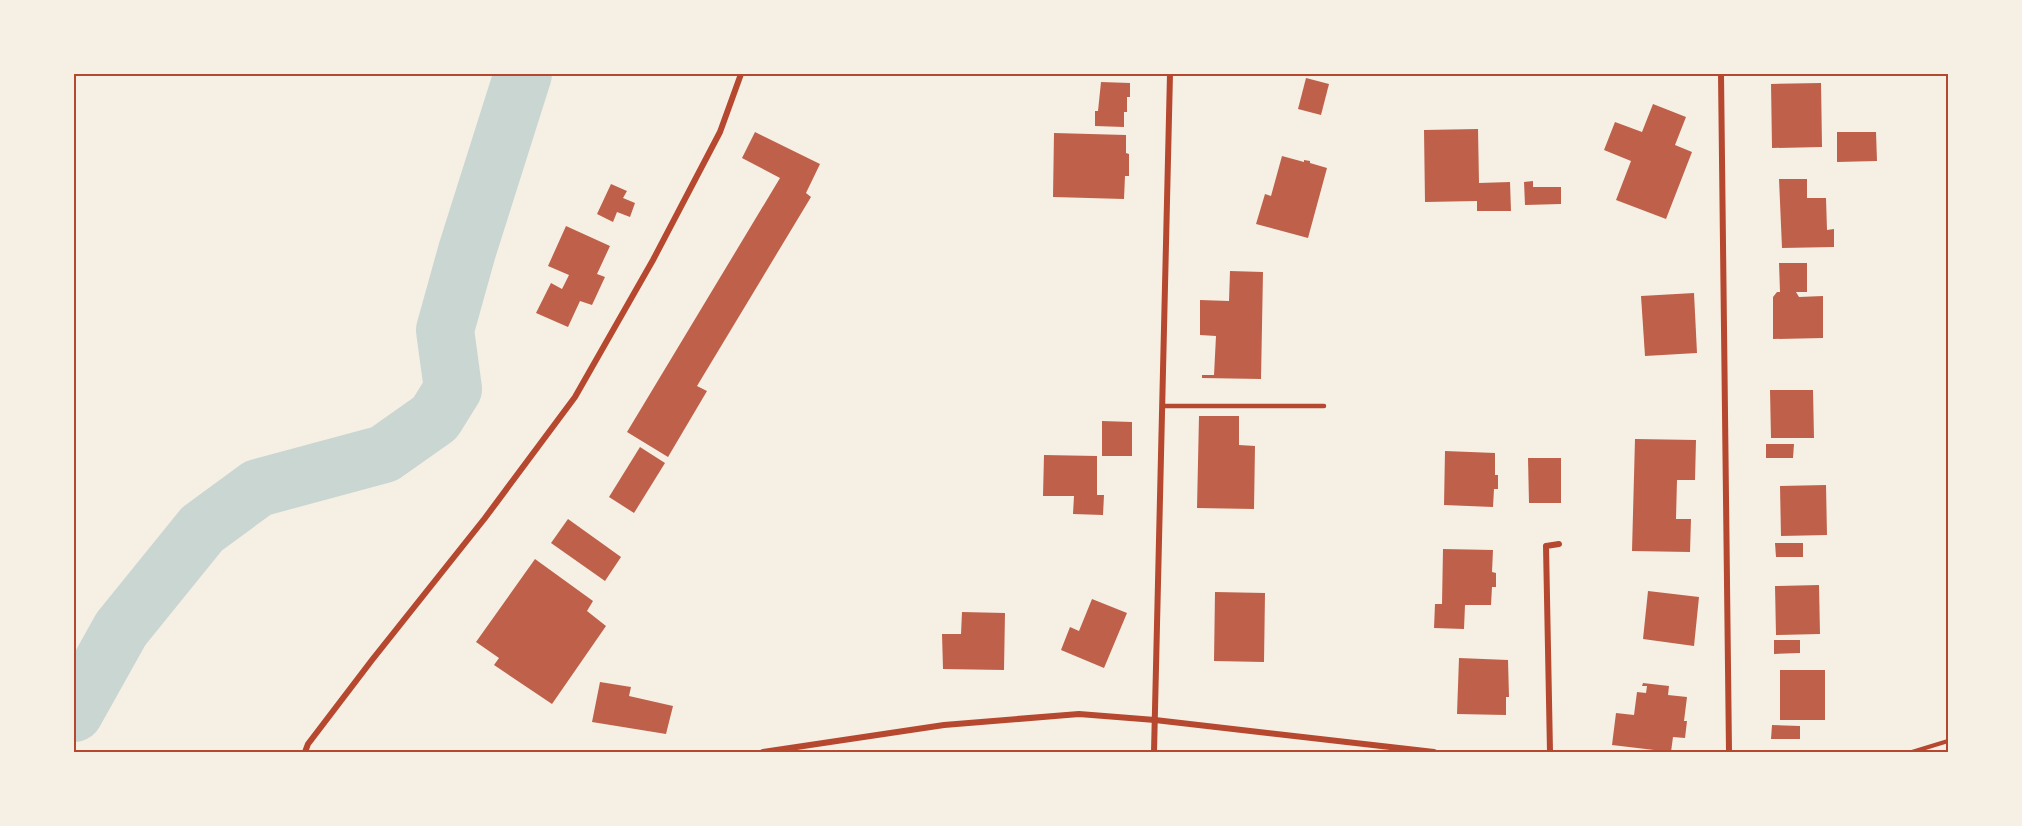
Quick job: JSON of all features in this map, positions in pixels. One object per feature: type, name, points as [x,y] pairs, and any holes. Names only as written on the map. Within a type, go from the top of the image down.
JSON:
[{"type":"street","points":[[305,753],[308,744],[485,518],[575,397],[653,260],[715,142],[741,74]]},
{"type":"street","points":[[1154,753],[1170,74]]},
{"type":"street","points":[[1721,74],[1730,753]]},
{"type":"street","points":[[1550,753],[1546,546],[1558,544]]},
{"type":"street","points":[[763,753],[944,724],[1079,714],[1155,720],[1434,753]]},
{"type":"lane","points":[[1162,406],[1324,406]]},
{"type":"path","points":[[1912,753],[1948,741]]},
{"type":"building","points":[[1306,78],[1329,84],[1321,115],[1298,109]]},
{"type":"building","points":[[1101,82],[1130,83],[1127,112],[1124,112],[1124,127],[1095,126],[1095,111],[1098,111]]},
{"type":"building","points":[[1821,83],[1822,147],[1772,148],[1771,84]]},
{"type":"building","points":[[1653,104],[1686,117],[1675,145],[1692,152],[1666,219],[1616,200],[1631,161],[1604,150],[1615,122],[1642,132]]},
{"type":"building","points":[[1478,129],[1479,183],[1510,182],[1511,211],[1477,211],[1477,201],[1425,202],[1424,130]]},
{"type":"building","points":[[755,132],[820,164],[806,193],[811,197],[697,386],[707,391],[668,457],[627,432],[780,178],[742,158]]},
{"type":"building","points":[[1837,132],[1876,132],[1877,161],[1837,162]]},
{"type":"building","points":[[1054,133],[1126,135],[1129,176],[1125,176],[1124,199],[1053,197]]},
{"type":"building","points":[[1282,156],[1304,162],[1304,160],[1310,161],[1310,163],[1327,168],[1308,238],[1256,224],[1265,194],[1271,196]]},
{"type":"building","points":[[1779,179],[1807,179],[1807,198],[1826,198],[1827,230],[1834,229],[1834,247],[1782,248]]},
{"type":"building","points":[[1533,181],[1533,187],[1561,187],[1561,204],[1525,205],[1524,182]]},
{"type":"building","points":[[611,184],[627,191],[623,198],[635,203],[630,217],[617,212],[613,222],[597,214]]},
{"type":"building","points":[[566,226],[610,246],[597,274],[605,277],[592,305],[580,301],[568,327],[536,313],[551,283],[562,289],[569,275],[548,266]]},
{"type":"building","points":[[1779,263],[1807,263],[1807,292],[1796,292],[1799,297],[1823,296],[1823,338],[1773,339],[1773,297],[1780,292]]},
{"type":"building","points":[[1230,271],[1263,272],[1261,379],[1202,378],[1202,375],[1214,375],[1216,336],[1200,335],[1200,300],[1229,301]]},
{"type":"building","points":[[1694,293],[1697,353],[1645,356],[1641,296]]},
{"type":"building","points":[[1770,390],[1813,390],[1814,438],[1771,438]]},
{"type":"building","points":[[1199,416],[1239,416],[1239,445],[1255,446],[1254,509],[1197,508]]},
{"type":"building","points":[[1102,421],[1132,422],[1132,456],[1102,456]]},
{"type":"building","points":[[1635,439],[1696,440],[1695,480],[1677,480],[1676,519],[1691,519],[1690,552],[1632,551]]},
{"type":"building","points":[[1766,444],[1794,444],[1793,458],[1766,458]]},
{"type":"building","points":[[640,447],[665,463],[634,513],[609,497]]},
{"type":"building","points":[[1445,451],[1495,453],[1495,475],[1498,475],[1498,489],[1494,489],[1493,507],[1444,505]]},
{"type":"building","points":[[1044,455],[1097,456],[1097,495],[1104,495],[1103,515],[1073,514],[1074,496],[1043,496]]},
{"type":"building","points":[[1528,458],[1561,458],[1561,503],[1529,503]]},
{"type":"building","points":[[1826,485],[1827,535],[1781,536],[1780,486]]},
{"type":"building","points":[[568,519],[621,557],[605,581],[551,543]]},
{"type":"building","points":[[1775,543],[1803,543],[1803,557],[1776,557]]},
{"type":"building","points":[[1443,549],[1493,550],[1492,572],[1496,573],[1496,587],[1492,587],[1491,605],[1465,605],[1464,629],[1434,628],[1435,604],[1442,604]]},
{"type":"building","points":[[535,559],[593,601],[587,611],[606,626],[552,704],[494,665],[499,658],[476,642]]},
{"type":"building","points":[[1819,585],[1820,634],[1776,635],[1775,586]]},
{"type":"building","points":[[1648,591],[1699,597],[1694,646],[1643,639]]},
{"type":"building","points":[[1215,592],[1265,593],[1264,662],[1214,661]]},
{"type":"building","points":[[1092,599],[1127,613],[1104,668],[1061,650],[1070,627],[1079,631]]},
{"type":"building","points":[[962,612],[1005,613],[1004,670],[943,669],[942,634],[961,634]]},
{"type":"building","points":[[1774,640],[1800,640],[1800,653],[1774,654]]},
{"type":"building","points":[[1459,658],[1508,660],[1509,697],[1506,697],[1506,715],[1457,714]]},
{"type":"building","points":[[1780,670],[1825,670],[1825,720],[1780,720]]},
{"type":"building","points":[[600,682],[631,687],[629,696],[673,706],[666,734],[592,722]]},
{"type":"building","points":[[1643,683],[1669,686],[1668,695],[1687,697],[1684,721],[1687,721],[1685,738],[1673,737],[1671,752],[1612,745],[1616,713],[1634,715],[1637,692],[1646,693],[1647,686],[1642,686]]},
{"type":"building","points":[[1772,725],[1800,726],[1800,739],[1771,739]]},
{"type":"waterway","points":[[74,713],[121,629],[202,529],[258,488],[384,454],[435,418],[453,389],[445,330],[467,251],[523,74]]}]
